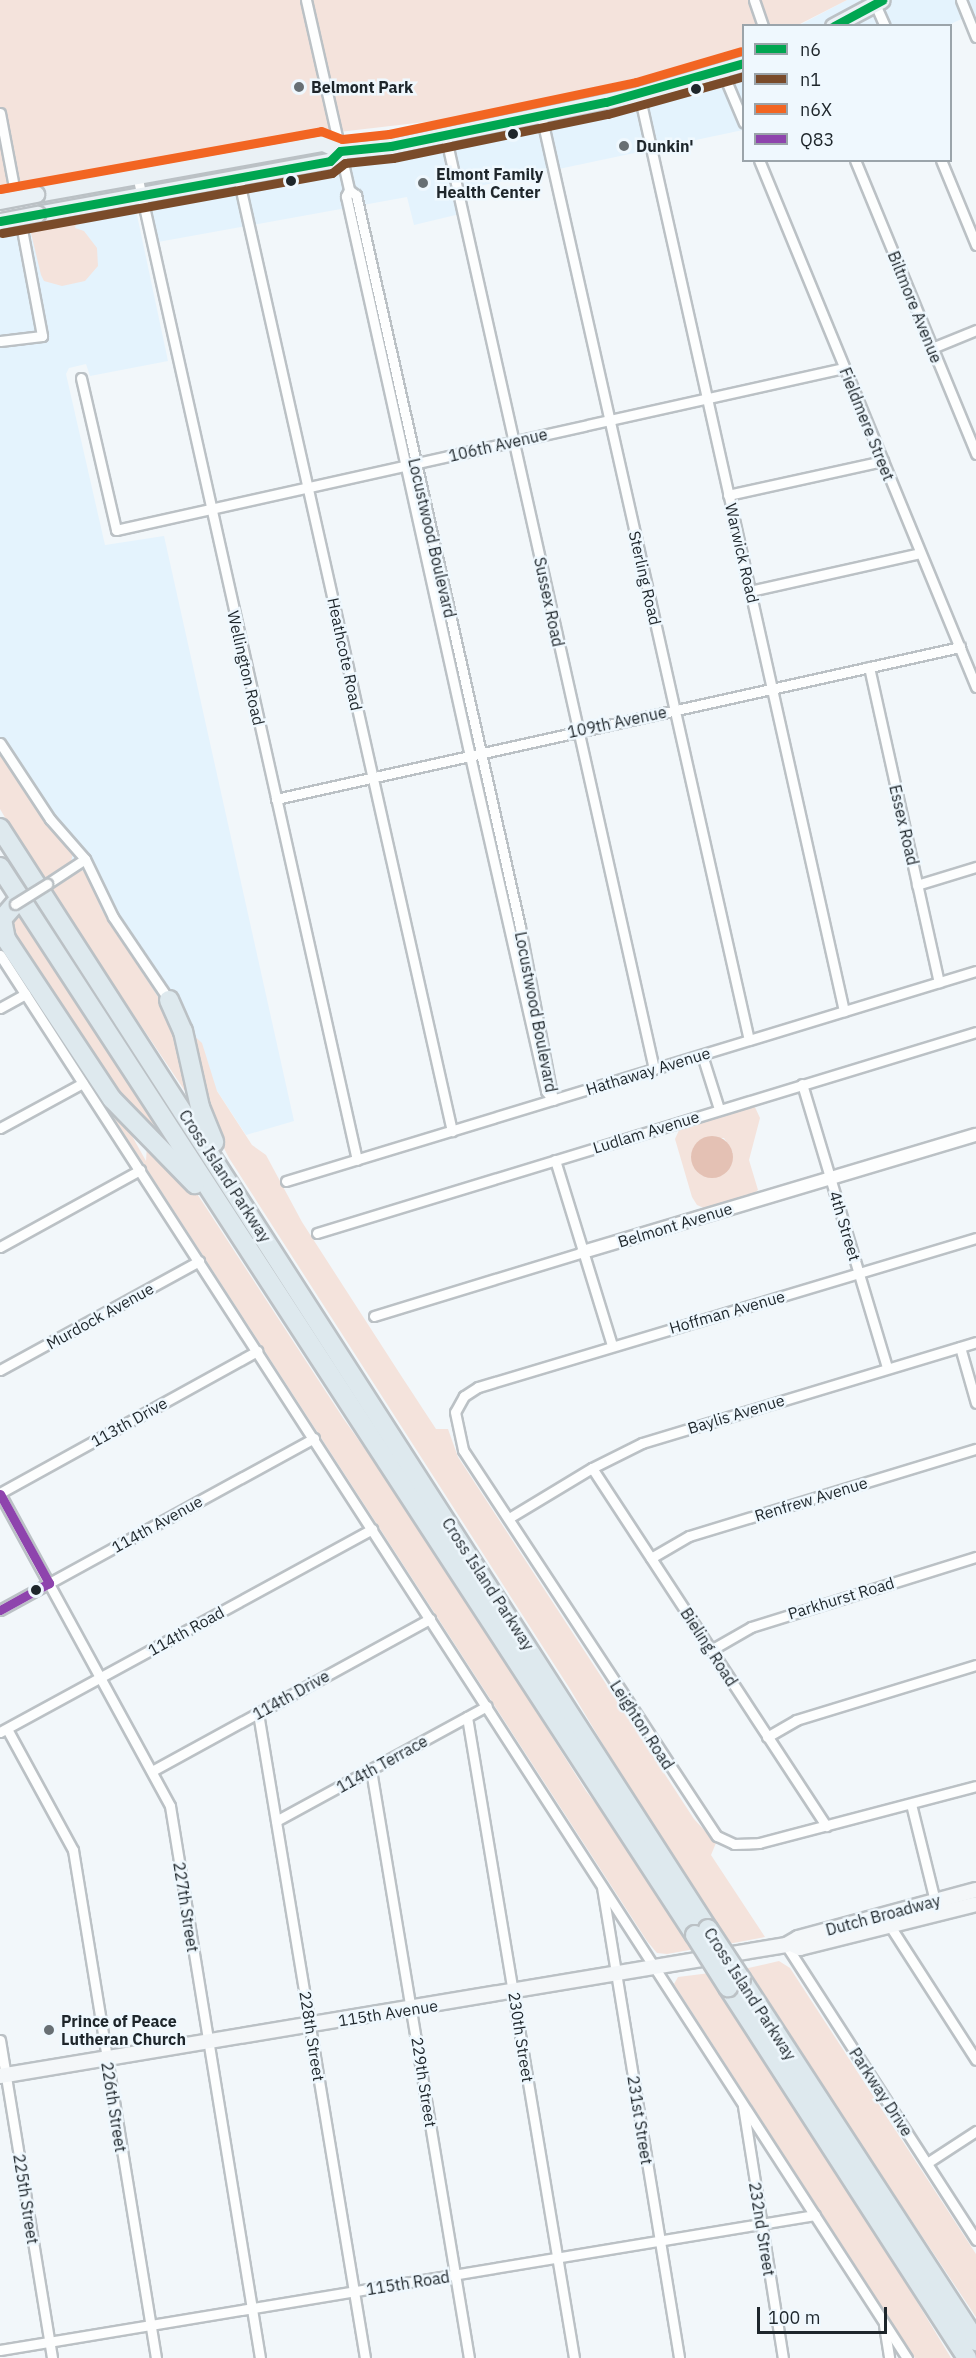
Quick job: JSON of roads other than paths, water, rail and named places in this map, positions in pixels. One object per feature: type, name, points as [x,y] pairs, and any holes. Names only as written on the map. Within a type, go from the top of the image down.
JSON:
[{"type":"highway","name":"Cross Island Parkway","points":[[0,828],[254,1221],[702,1932],[976,2340]]},
{"type":"highway","name":"Cross Island Parkway","points":[[0,867],[233,1227],[702,1932]]},
{"type":"highway","points":[[8,906],[2,919],[4,936],[99,1081],[127,1117],[166,1152],[233,1227]]},
{"type":"highway","points":[[169,999],[183,1031],[206,1125],[254,1221]]},
{"type":"highway","name":"Cross Island Parkway","points":[[735,1983],[912,2273],[967,2358]]},
{"type":"highway","points":[[912,2273],[957,2358]]},
{"type":"main road","points":[[837,24],[879,2]]},
{"type":"main road","points":[[0,201],[323,143],[340,151],[392,146],[639,94],[742,64]]},
{"type":"main road","points":[[0,221],[330,161],[340,151]]},
{"type":"main road","name":"Dutch Broadway","points":[[784,1945],[800,1948],[937,1907],[976,1890]]},
{"type":"main road","name":"Dutch Broadway","points":[[937,1907],[976,1904]]},
{"type":"main road","name":"115th Avenue","points":[[3,2076],[616,1976],[784,1945]]},
{"type":"street","name":"Locustwood Boulevard","points":[[306,0],[350,190],[346,196],[376,309],[443,609],[480,754],[520,927],[553,1100]]},
{"type":"street","points":[[754,0],[762,24]]},
{"type":"street","points":[[961,0],[976,37]]},
{"type":"street","points":[[879,2],[884,24]]},
{"type":"street","points":[[722,71],[742,118]]},
{"type":"street","name":"Warwick Road","points":[[639,94],[844,1011]]},
{"type":"street","points":[[0,113],[42,336],[0,341]]},
{"type":"street","name":"Sterling Road","points":[[541,115],[749,1040]]},
{"type":"street","name":"Sussex Road","points":[[445,134],[654,1069]]},
{"type":"street","name":"Fieldmere Street","points":[[760,162],[976,687]]},
{"type":"street","name":"Biltmore Avenue","points":[[856,162],[976,454]]},
{"type":"street","points":[[942,162],[976,245]]},
{"type":"street","name":"Wellington Road","points":[[137,175],[209,509],[357,1160]]},
{"type":"street","name":"Heathcote Road","points":[[238,177],[452,1131]]},
{"type":"street","points":[[932,348],[976,330]]},
{"type":"street","name":"106th Avenue","points":[[81,378],[116,530],[844,368]]},
{"type":"street","points":[[728,495],[883,461]]},
{"type":"street","points":[[750,591],[921,553]]},
{"type":"street","name":"Locustwood Boulevard","points":[[443,609],[470,756],[546,1091],[553,1100]]},
{"type":"street","name":"109th Avenue","points":[[276,799],[578,730],[960,647]]},
{"type":"street","name":"Essex Road","points":[[869,667],[939,982]]},
{"type":"street","points":[[0,743],[50,819],[85,859],[113,917],[169,999]]},
{"type":"street","points":[[8,906],[85,859]]},
{"type":"street","points":[[917,885],[976,867]]},
{"type":"street","points":[[509,930],[520,927]]},
{"type":"street","points":[[1,960],[200,1261],[908,2358]]},
{"type":"street","name":"Hathaway Avenue","points":[[286,1181],[976,971]]},
{"type":"street","points":[[0,1008],[25,994]]},
{"type":"street","name":"Ludlam Avenue","points":[[317,1233],[976,1032]]},
{"type":"street","points":[[702,1055],[719,1109]]},
{"type":"street","points":[[0,1128],[83,1083]]},
{"type":"street","name":"4th Street","points":[[802,1084],[887,1368]]},
{"type":"street","name":"Belmont Avenue","points":[[374,1316],[976,1135]]},
{"type":"street","points":[[555,1160],[612,1345]]},
{"type":"street","points":[[0,1247],[140,1170]]},
{"type":"street","name":"Hoffman Avenue","points":[[478,1387],[612,1345],[976,1238]]},
{"type":"street","name":"Murdock Avenue","points":[[0,1370],[200,1261]]},
{"type":"street","name":"Baylis Avenue","points":[[509,1518],[592,1468],[642,1443],[976,1342]]},
{"type":"street","points":[[960,1347],[976,1404]]},
{"type":"street","name":"113th Drive","points":[[0,1493],[257,1352]]},
{"type":"street","name":"Leighton Road","points":[[478,1387],[465,1396],[455,1412],[456,1428],[463,1450],[717,1836],[734,1844],[747,1845],[976,1786]]},
{"type":"street","name":"114th Avenue","points":[[0,1610],[314,1438]]},
{"type":"street","name":"Renfrew Avenue","points":[[651,1558],[689,1536],[976,1449]]},
{"type":"street","name":"Bieling Road","points":[[592,1468],[826,1826]]},
{"type":"street","name":"227th Street","points":[[0,1493],[170,1806],[260,2358]]},
{"type":"street","name":"114th Road","points":[[3,1730],[372,1529]]},
{"type":"street","name":"Parkhurst Road","points":[[711,1650],[751,1627],[976,1557]]},
{"type":"street","name":"114th Drive","points":[[152,1771],[430,1619]]},
{"type":"street","points":[[767,1737],[796,1720],[976,1665]]},
{"type":"street","name":"114th Terrace","points":[[276,1821],[487,1706]]},
{"type":"street","name":"228th Street","points":[[258,1713],[365,2358]]},
{"type":"street","name":"230th Street","points":[[467,1717],[574,2358]]},
{"type":"street","name":"226th Street","points":[[3,1730],[73,1850],[156,2358]]},
{"type":"street","name":"229th Street","points":[[371,1770],[470,2358]]},
{"type":"street","points":[[911,1804],[937,1907]]},
{"type":"street","name":"231st Street","points":[[601,1882],[679,2358]]},
{"type":"street","points":[[888,1920],[976,2060]]},
{"type":"street","name":"Parkway Drive","points":[[784,1945],[976,2240]]},
{"type":"street","name":"225th Street","points":[[0,2040],[3,2076],[52,2358]]},
{"type":"street","name":"232nd Street","points":[[741,2100],[783,2358]]},
{"type":"street","points":[[927,2163],[976,2131]]},
{"type":"street","name":"115th Road","points":[[0,2350],[815,2215]]},
{"type":"street","points":[[883,2320],[889,2358]]},
{"type":"place","name":"Belmont Park","points":[[299,87]]},
{"type":"place","name":"Dunkin'","points":[[624,146]]},
{"type":"place","name":"Elmont Family Health Center","points":[[423,183]]},
{"type":"place","name":"Prince of Peace Lutheran Church","points":[[49,2030]]}]
